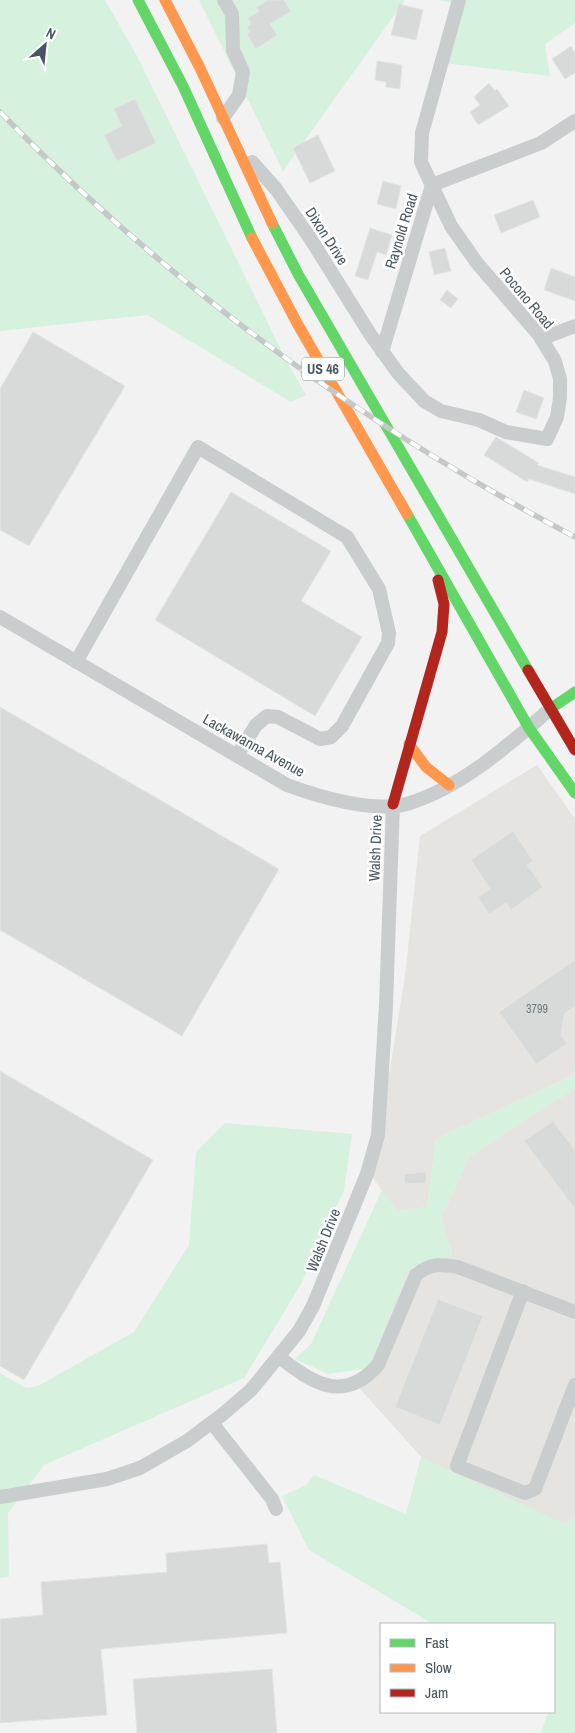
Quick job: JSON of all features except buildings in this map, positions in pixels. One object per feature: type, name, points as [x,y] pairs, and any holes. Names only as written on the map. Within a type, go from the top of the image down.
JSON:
[{"type":"highway","name":"US 46","points":[[138,0],[183,86],[256,246],[360,436],[434,560],[529,728],[575,793]]},
{"type":"highway","name":"US 46","points":[[165,0],[236,144],[264,209],[298,274],[575,750]]},
{"type":"highway","points":[[393,804],[442,632],[444,604],[434,560]]},
{"type":"highway","points":[[550,709],[575,692]]},
{"type":"highway","points":[[409,744],[427,769],[449,785]]},
{"type":"street","points":[[223,118],[239,95],[243,72],[233,50],[232,14],[224,0]]},
{"type":"street","name":"Pocono Road","points":[[382,352],[424,402],[441,411],[479,420],[506,432],[546,439],[556,417],[560,379],[555,362],[542,339],[477,263],[456,234],[421,162],[422,133],[459,0]]},
{"type":"street","name":"Raynold Road","points":[[382,352],[432,187],[541,143],[575,120]]},
{"type":"street","name":"Dixon Drive","points":[[236,144],[282,198],[382,352]]},
{"type":"street","points":[[542,339],[575,326]]},
{"type":"street","points":[[76,662],[198,447],[348,537],[379,589],[388,634],[388,644],[342,726],[330,737],[320,739],[278,717],[267,716],[256,725],[237,756]]},
{"type":"street","name":"Lackawanna Avenue","points":[[0,617],[287,785],[318,796],[372,806],[409,803],[461,780],[529,728],[550,709]]},
{"type":"street","name":"Walsh Drive","points":[[0,1496],[107,1479],[140,1468],[187,1441],[212,1423],[251,1390],[299,1331],[313,1306],[367,1174],[378,1135],[386,1005],[393,804]]},
{"type":"street","points":[[279,1357],[304,1376],[319,1384],[336,1388],[354,1384],[368,1376],[378,1365],[416,1275],[426,1266],[439,1264],[458,1267],[575,1312]]},
{"type":"street","points":[[523,1292],[457,1466],[525,1493],[535,1490],[575,1385]]},
{"type":"street","points":[[212,1423],[272,1499],[276,1509]]},
{"type":"shaded area","points":[[537,765],[575,819],[575,1063],[573,1075],[436,1139],[427,1207],[397,1211],[370,1174],[385,1100],[405,976],[420,836]]},
{"type":"shaded area","points":[[575,1088],[575,1518],[514,1560],[360,1389],[409,1269],[452,1255],[441,1218],[470,1156]]},
{"type":"green space","points":[[0,0],[105,0],[137,56],[286,360],[306,395],[291,402],[147,315],[0,331]]},
{"type":"green space","points":[[199,0],[405,0],[283,171]]},
{"type":"green space","points":[[438,0],[575,0],[575,23],[545,44],[550,76],[445,63],[462,5]]},
{"type":"green space","points":[[575,1063],[575,1088],[470,1156],[441,1218],[452,1255],[409,1269],[369,1368],[328,1374],[295,1359],[311,1344],[382,1190],[397,1211],[427,1207],[436,1139],[573,1075]]},
{"type":"green space","points":[[225,1123],[352,1134],[344,1190],[301,1284],[244,1378],[44,1465],[8,1513],[9,1577],[0,1578],[0,1373],[26,1388],[38,1386],[134,1332],[189,1245],[196,1152]]},
{"type":"green space","points":[[421,1457],[565,1524],[575,1518],[575,1733],[541,1733],[548,1713],[555,1713],[555,1623],[431,1623],[309,1550],[282,1496],[306,1485],[314,1475],[406,1514]]},
{"type":"railway","points":[[0,112],[64,175],[130,235],[199,293],[271,347],[344,399],[419,448],[496,494],[575,537]]},
{"type":"traffic: fast","points":[[138,0],[183,86],[252,238]]},
{"type":"traffic: fast","points":[[272,223],[298,274],[528,670]]},
{"type":"traffic: fast","points":[[407,514],[529,728],[575,793]]},
{"type":"traffic: fast","points":[[550,709],[575,692]]},
{"type":"traffic: slow","points":[[165,0],[200,68],[272,223]]},
{"type":"traffic: slow","points":[[252,238],[297,323],[407,514]]},
{"type":"traffic: slow","points":[[409,744],[426,767],[449,785]]},
{"type":"traffic: jam","points":[[393,804],[442,632],[444,604],[438,580]]},
{"type":"traffic: jam","points":[[528,670],[575,750]]}]
